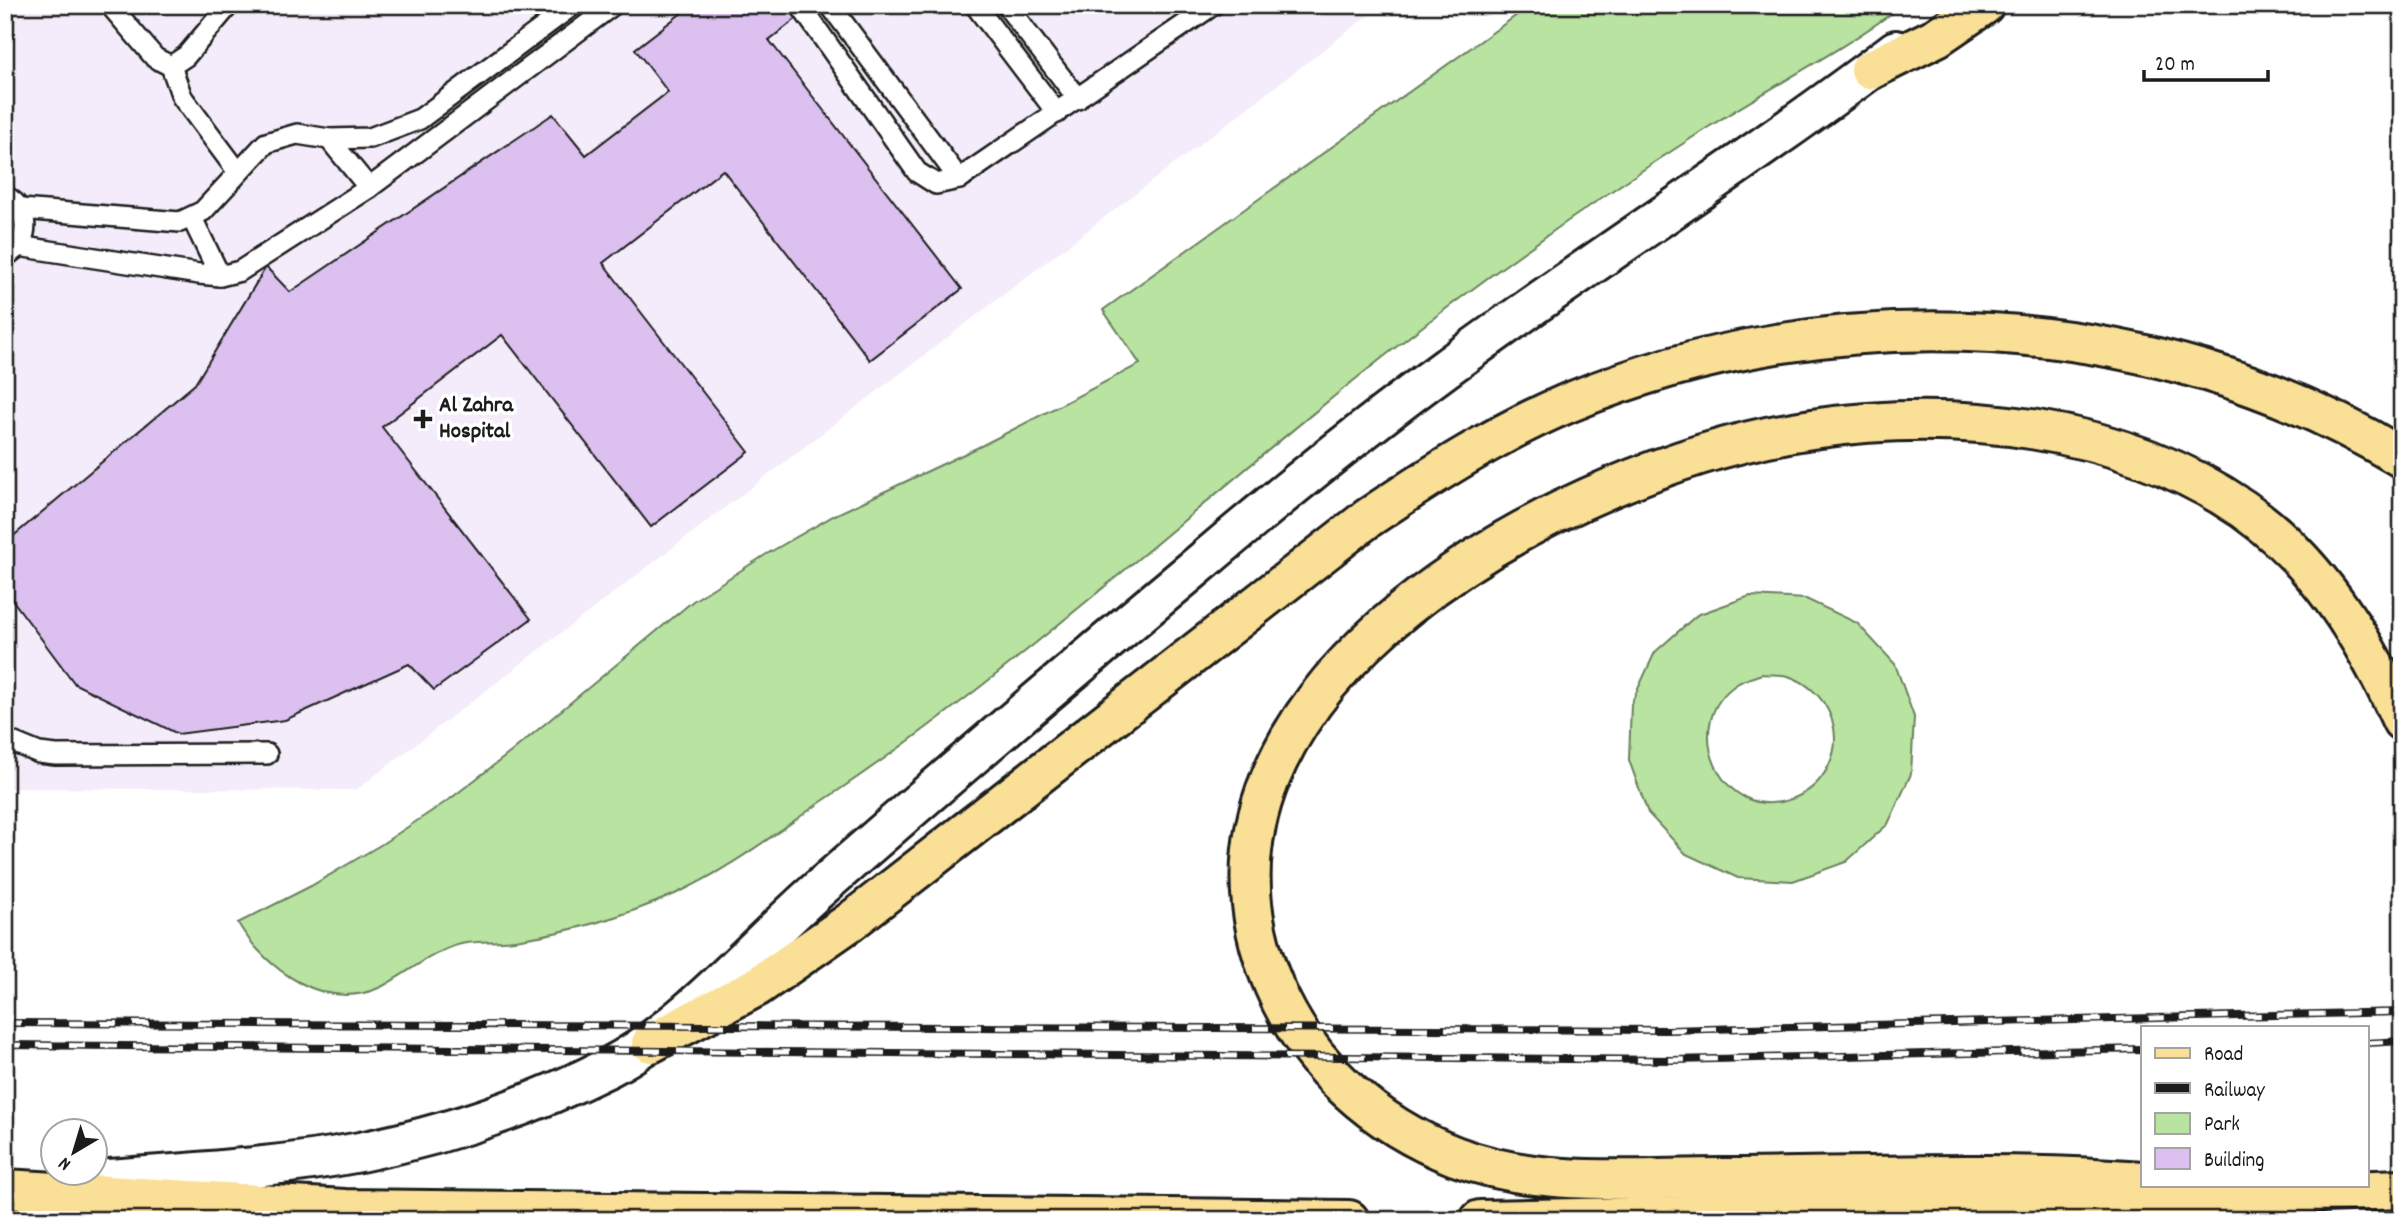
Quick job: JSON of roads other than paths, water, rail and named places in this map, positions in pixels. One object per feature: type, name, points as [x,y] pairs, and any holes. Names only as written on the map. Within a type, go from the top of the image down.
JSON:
[{"type":"main road","points":[[651,1043],[814,893],[983,746],[1335,451],[1492,334],[1870,71],[1953,5]]},
{"type":"main road","points":[[1870,71],[1937,37],[1984,5]]},
{"type":"main road","points":[[5,1189],[354,1153],[419,1139],[483,1120],[608,1067],[758,986],[850,922],[1368,518],[1454,462],[1568,403],[1640,377],[1714,356],[1790,341],[1866,333],[1943,331],[2020,335],[2096,346],[2172,363],[2246,386],[2318,414],[2402,458]]},
{"type":"main road","points":[[2141,1181],[1970,1176],[1580,1179],[1499,1169],[1423,1142],[1388,1122],[1328,1072],[1298,1033],[1270,978],[1253,906],[1252,869],[1258,820],[1276,762],[1300,719],[1338,671],[1429,592],[1495,547],[1553,514],[1677,462],[1807,429],[1875,422],[1943,421],[2011,426],[2143,458],[2204,486],[2245,511],[2314,575],[2344,612],[2369,652],[2402,721]]},
{"type":"main road","points":[[2198,1186],[2264,1193]]},
{"type":"main road","points":[[5,1189],[345,1209],[1349,1220]]},
{"type":"main road","points":[[1480,1220],[1731,1215],[2402,1189]]},
{"type":"lane","points":[[110,5],[155,58],[171,66],[181,97],[238,172]]},
{"type":"lane","points":[[171,66],[186,56],[229,5]]},
{"type":"lane","points":[[13,202],[167,222],[192,218],[266,143],[297,134],[329,139],[370,138],[420,119],[573,5]]},
{"type":"lane","points":[[13,202],[26,228],[12,251],[220,276],[240,271],[369,188],[613,5]]},
{"type":"lane","points":[[800,5],[917,172],[936,184],[958,179],[1213,5]]},
{"type":"lane","points":[[830,5],[958,179]]},
{"type":"lane","points":[[975,5],[1057,113]]},
{"type":"lane","points":[[1006,5],[1078,99]]},
{"type":"lane","points":[[329,139],[369,188]]},
{"type":"lane","points":[[192,218],[220,276]]},
{"type":"lane","points":[[5,739],[39,753],[56,755],[267,754]]},
{"type":"railway","points":[[5,1023],[1668,1030],[2402,1012]]},
{"type":"railway","points":[[2368,1043],[2402,1041]]},
{"type":"railway","points":[[5,1045],[1673,1060],[2141,1049]]},
{"type":"place","name":"Al Zahra Hospital","points":[[423,419]]}]
